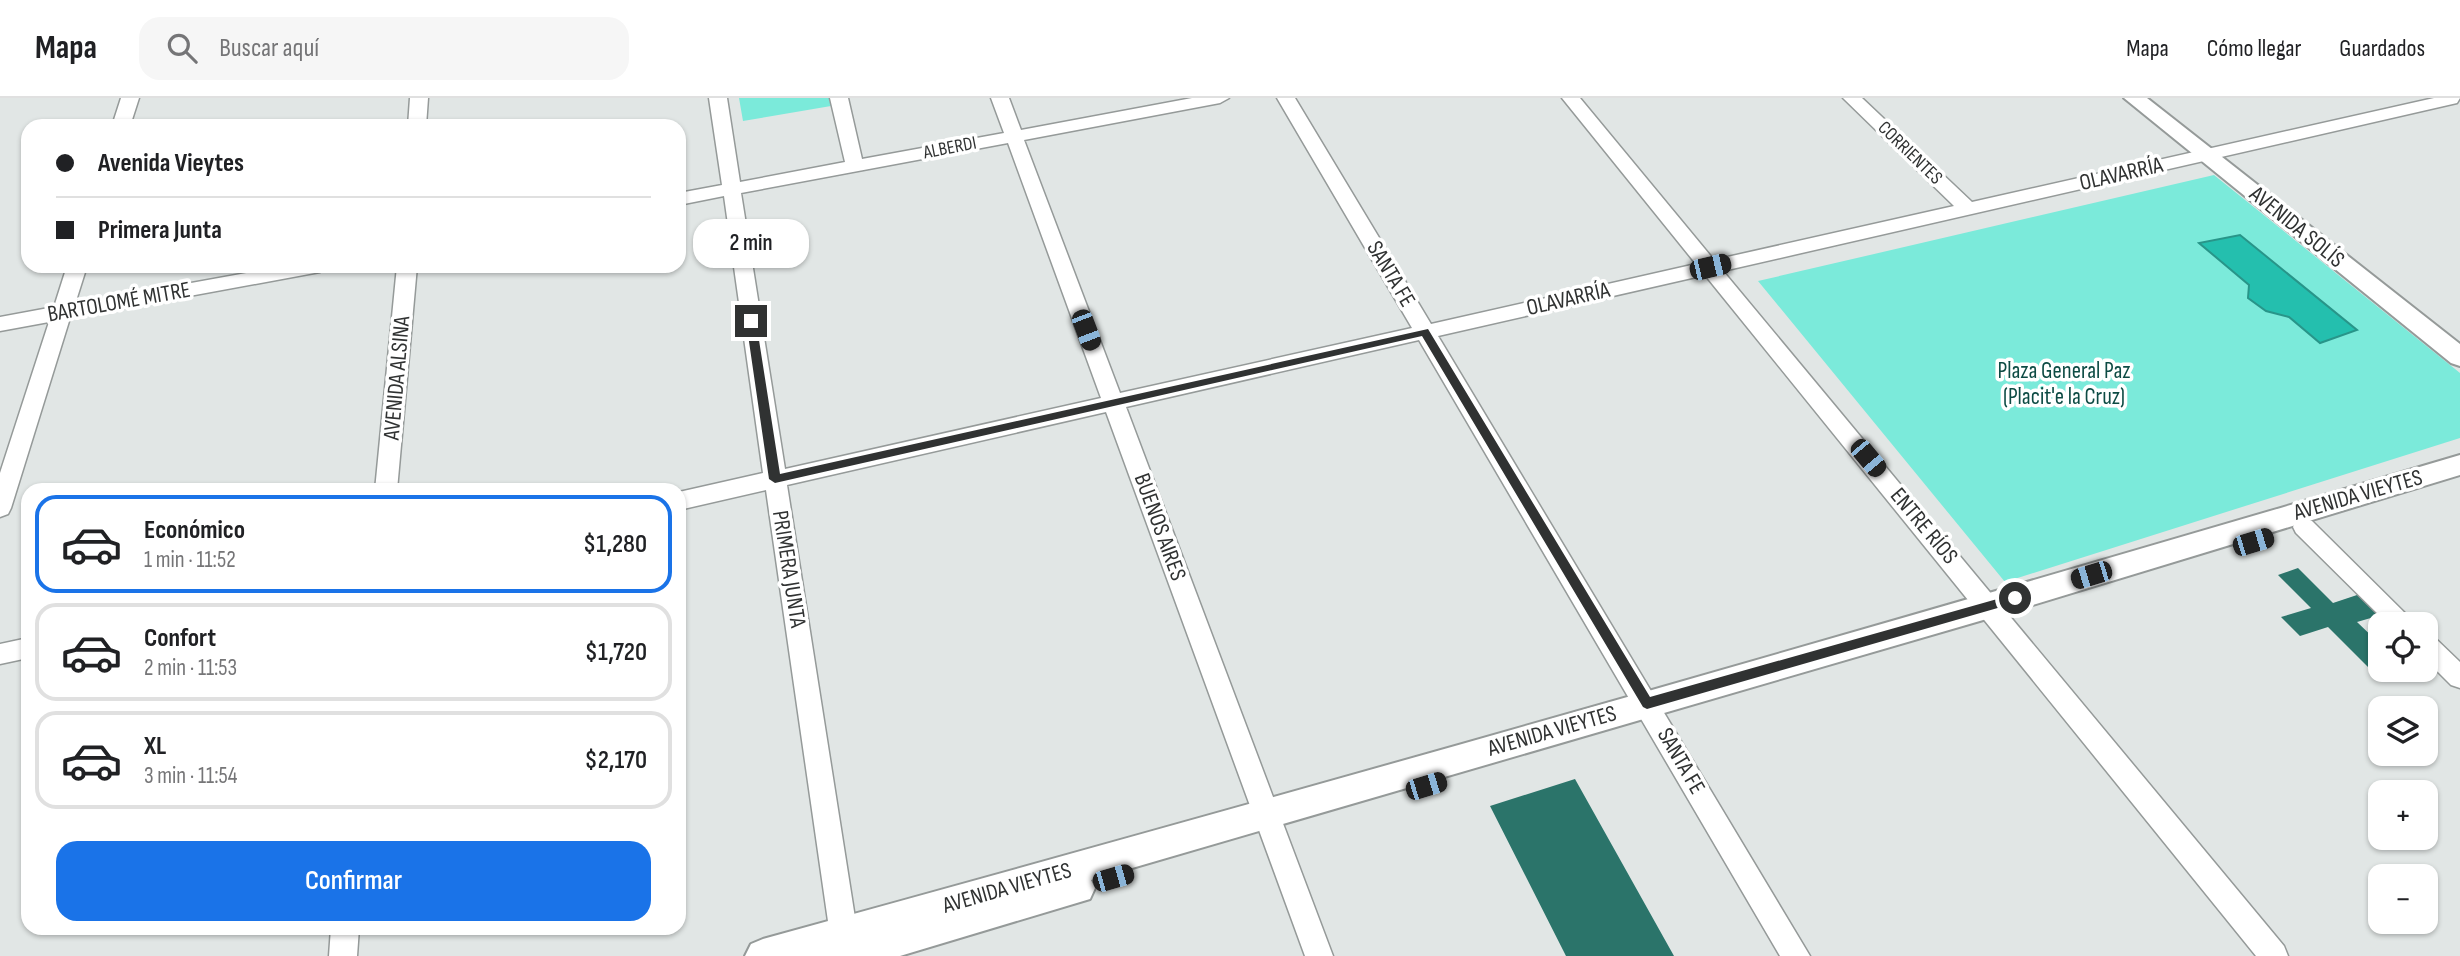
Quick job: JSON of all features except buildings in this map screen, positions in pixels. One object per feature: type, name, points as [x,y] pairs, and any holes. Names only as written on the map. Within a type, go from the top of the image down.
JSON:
[{"type":"main road","name":"AVENIDA SOLÍS","points":[[2134,98],[2216,152],[2460,339]]},
{"type":"main road","name":"AVENIDA SOLÍS","points":[[2159,98],[2216,152],[2460,357]]},
{"type":"main road","name":"AVENIDA VIEYTES","points":[[1995,612],[2460,465]]},
{"type":"main road","name":"AVENIDA VIEYTES","points":[[763,956],[846,950],[1651,709],[2460,485]]},
{"type":"street","points":[[123,119],[130,98]]},
{"type":"street","points":[[418,119],[419,98]]},
{"type":"street","name":"PRIMERA JUNTA","points":[[718,98],[846,950]]},
{"type":"street","points":[[839,98],[855,166]]},
{"type":"street","name":"BUENOS AIRES","points":[[1000,98],[1319,956]]},
{"type":"street","name":"ALBERDI","points":[[686,198],[1220,98]]},
{"type":"street","name":"SANTA FE","points":[[1286,98],[1796,956]]},
{"type":"street","name":"ENTRE RÍOS","points":[[1571,98],[1995,612],[2274,956]]},
{"type":"street","name":"CORRIENTES","points":[[1852,98],[1968,209]]},
{"type":"street","name":"OLAVARRÍA","points":[[686,499],[2216,152],[2450,102]]},
{"type":"street","points":[[0,508],[75,273]]},
{"type":"street","name":"BARTOLOMÉ MITRE","points":[[0,324],[282,273]]},
{"type":"street","name":"AVENIDA ALSINA","points":[[387,483],[406,273]]},
{"type":"street","points":[[2304,527],[2392,612]]},
{"type":"street","points":[[0,654],[21,650]]},
{"type":"street","points":[[2438,657],[2460,678]]},
{"type":"street","points":[[342,956],[344,935]]},
{"type":"green space","points":[[739,98],[829,98],[831,106],[743,121]]},
{"type":"green space","name":"Plaza General Paz (Placit'e la Cruz)","points":[[2214,175],[2460,373],[2460,438],[2005,582],[1758,281]]},
{"type":"shaded area","points":[[2240,235],[2357,330],[2320,343],[2289,317],[2266,311],[2248,298],[2249,285],[2199,243]]},
{"type":"route","points":[[751,321],[775,479],[1425,332],[1647,703],[2015,598]]}]
